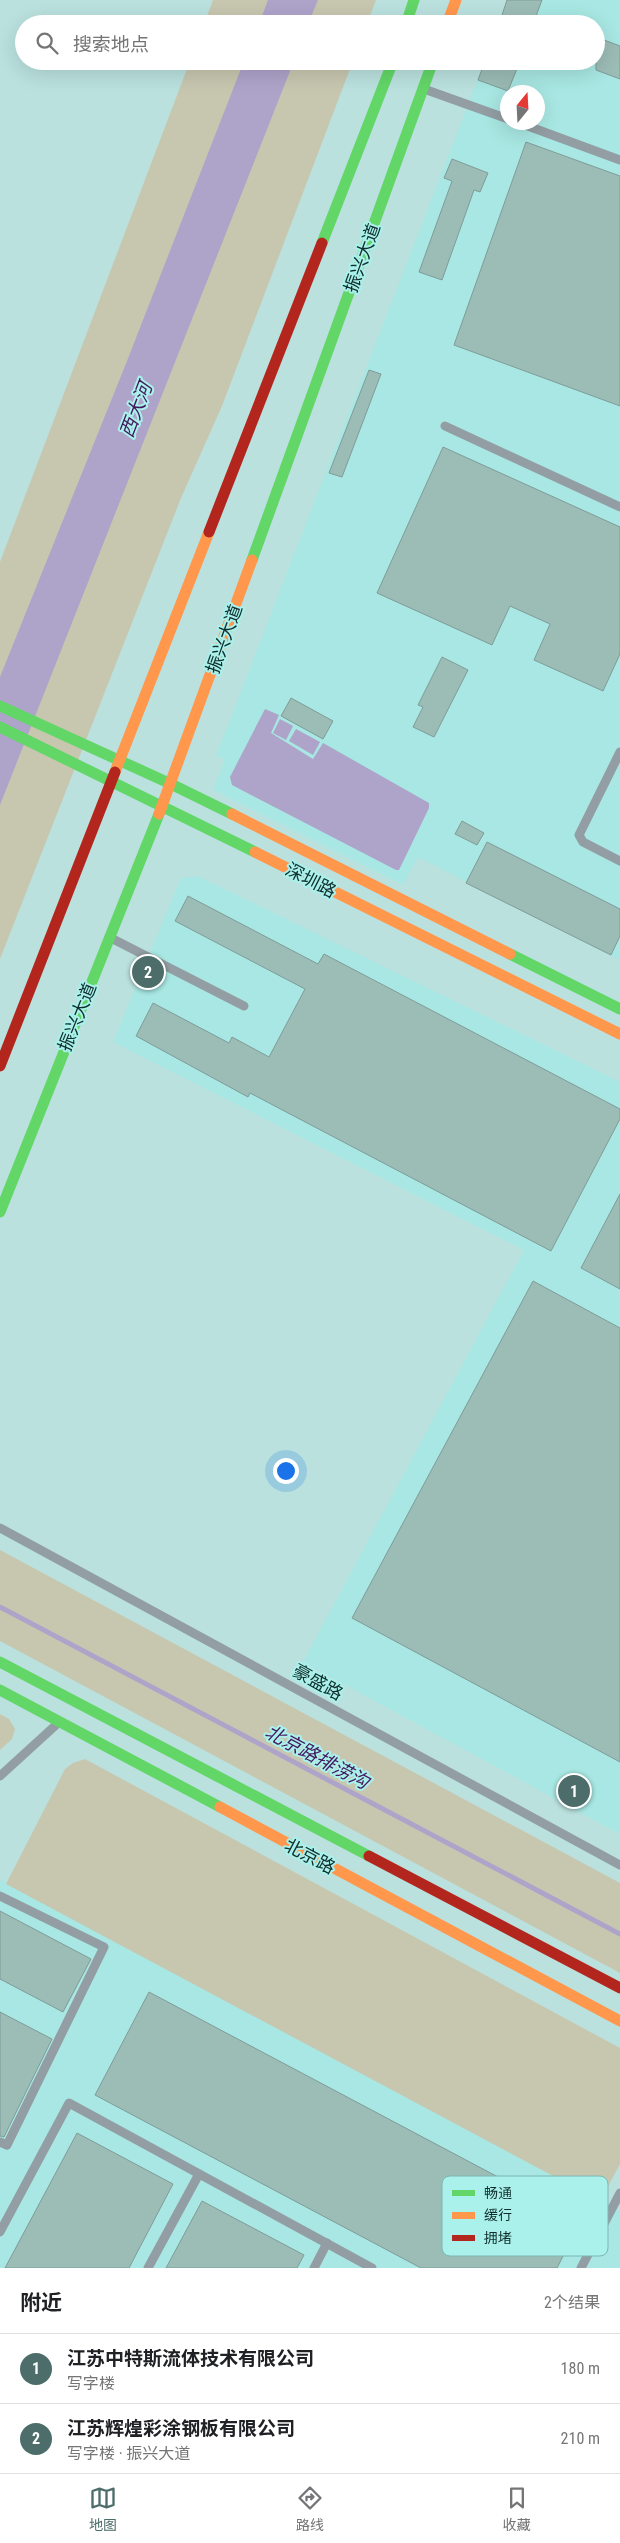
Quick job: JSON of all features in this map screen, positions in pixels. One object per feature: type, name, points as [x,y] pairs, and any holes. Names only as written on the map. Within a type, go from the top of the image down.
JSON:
[{"type":"main road","points":[[409,15],[414,0]]},
{"type":"main road","points":[[450,15],[456,0]]},
{"type":"main road","points":[[0,1066],[389,70]]},
{"type":"main road","name":"振兴大道","points":[[0,1212],[163,806],[430,70]]},
{"type":"main road","name":"深圳路","points":[[0,706],[171,784],[620,1009]]},
{"type":"main road","name":"深圳路","points":[[0,727],[163,806],[620,1034]]},
{"type":"main road","name":"北京路","points":[[0,1662],[620,1988]]},
{"type":"main road","name":"北京路","points":[[0,1690],[620,2021]]},
{"type":"lane","points":[[423,89],[500,116]]},
{"type":"lane","points":[[539,130],[620,160]]},
{"type":"lane","points":[[445,426],[620,507]]},
{"type":"lane","points":[[620,752],[579,835],[583,842],[620,861]]},
{"type":"lane","points":[[109,937],[244,1006]]},
{"type":"lane","name":"豪盛路","points":[[0,1528],[620,1865]]},
{"type":"lane","points":[[0,1776],[60,1722]]},
{"type":"lane","points":[[0,1896],[104,1947],[7,2145],[0,2142]]},
{"type":"lane","points":[[0,2232],[69,2103],[372,2268]]},
{"type":"lane","points":[[148,2268],[199,2174]]},
{"type":"lane","points":[[608,2216],[620,2193]]},
{"type":"lane","points":[[314,2268],[327,2243]]},
{"type":"lane","points":[[581,2268],[587,2256]]},
{"type":"shaded area","points":[[508,0],[620,0],[620,960],[418,857],[403,885],[213,790],[225,759],[216,756],[482,70],[605,70],[605,15],[502,15]]},
{"type":"shaded area","points":[[198,876],[620,1082],[620,1834],[303,1662],[524,1250],[113,1042],[181,878]]},
{"type":"shaded area","points":[[0,1880],[554,2176],[442,2176],[442,2256],[608,2256],[608,2205],[620,2211],[620,2268],[0,2268]]},
{"type":"green space","points":[[213,0],[376,0],[370,15],[207,15]]},
{"type":"green space","points":[[187,70],[350,70],[222,406],[181,498],[0,959],[0,562]]},
{"type":"green space","points":[[0,1550],[620,1883],[620,1973],[0,1641]]},
{"type":"green space","points":[[0,1714],[9,1719],[15,1729],[12,1739],[0,1750]]},
{"type":"green space","points":[[85,1759],[620,2048],[620,2164],[608,2186],[608,2176],[553,2176],[6,1884],[65,1769],[73,1763]]},
{"type":"water","points":[[268,0],[318,0],[312,15],[262,15]]},
{"type":"water","name":"西大河","points":[[240,70],[290,70],[0,805],[0,677],[127,361]]},
{"type":"water","points":[[265,709],[279,715],[271,733],[313,759],[323,743],[429,803],[429,808],[399,870],[232,785],[230,777]]},
{"type":"water","points":[[280,719],[293,726],[286,740],[273,733]]},
{"type":"water","points":[[296,729],[320,742],[313,755],[289,741]]},
{"type":"building","points":[[507,0],[542,0],[536,15],[502,15]]},
{"type":"building","points":[[605,40],[620,46],[620,79],[596,70],[605,70]]},
{"type":"building","points":[[482,70],[516,70],[510,85],[500,85],[500,88],[478,80]]},
{"type":"building","points":[[526,142],[620,176],[620,406],[454,345]]},
{"type":"building","points":[[452,159],[488,173],[480,192],[474,190],[442,280],[419,272],[452,181],[444,178]]},
{"type":"building","points":[[369,370],[381,374],[342,477],[329,473]]},
{"type":"building","points":[[443,447],[620,527],[620,654],[603,691],[534,660],[550,624],[510,606],[492,645],[377,593]]},
{"type":"building","points":[[442,657],[468,670],[434,737],[413,727],[423,707],[418,705]]},
{"type":"building","points":[[291,698],[333,721],[323,739],[281,716]]},
{"type":"building","points":[[462,821],[484,833],[477,845],[455,834]]},
{"type":"building","points":[[487,842],[620,909],[620,936],[611,955],[466,883]]},
{"type":"building","points":[[188,896],[318,964],[324,954],[620,1109],[620,1119],[551,1251],[250,1093],[248,1097],[136,1036],[153,1003],[229,1043],[232,1037],[269,1057],[305,989],[175,921]]},
{"type":"building","points":[[620,1194],[620,1289],[581,1268]]},
{"type":"building","points":[[533,1281],[620,1328],[620,1762],[352,1618]]},
{"type":"building","points":[[0,1911],[91,1959],[63,2012],[0,1979]]},
{"type":"building","points":[[149,1992],[496,2176],[442,2176],[442,2256],[563,2256],[557,2268],[421,2268],[95,2095]]},
{"type":"building","points":[[0,2012],[52,2039],[4,2137],[0,2136]]},
{"type":"building","points":[[77,2133],[173,2184],[129,2268],[5,2268]]},
{"type":"building","points":[[202,2201],[304,2255],[297,2268],[166,2268]]},
{"type":"waterway","name":"北京路排涝沟","points":[[0,1607],[620,1934]]},
{"type":"traffic: fast","points":[[409,15],[414,0]]},
{"type":"traffic: fast","points":[[322,243],[389,70]]},
{"type":"traffic: fast","points":[[252,560],[430,70]]},
{"type":"traffic: fast","points":[[0,706],[232,814]]},
{"type":"traffic: fast","points":[[0,727],[255,852]]},
{"type":"traffic: fast","points":[[0,1212],[159,814]]},
{"type":"traffic: fast","points":[[510,954],[620,1009]]},
{"type":"traffic: fast","points":[[0,1662],[369,1856]]},
{"type":"traffic: fast","points":[[0,1690],[220,1807]]},
{"type":"traffic: slow","points":[[450,15],[456,0]]},
{"type":"traffic: slow","points":[[115,772],[209,532]]},
{"type":"traffic: slow","points":[[159,814],[252,560]]},
{"type":"traffic: slow","points":[[232,814],[510,954]]},
{"type":"traffic: slow","points":[[255,852],[620,1034]]},
{"type":"traffic: slow","points":[[220,1807],[620,2021]]},
{"type":"traffic: jam","points":[[209,532],[322,243]]},
{"type":"traffic: jam","points":[[0,1066],[115,772]]},
{"type":"traffic: jam","points":[[369,1856],[620,1988]]},
{"type":"place","name":"江苏辉煌彩涂钢板有限公司","points":[[148,972]]},
{"type":"place","name":"江苏中特斯流体技术有限公司","points":[[574,1791]]}]
